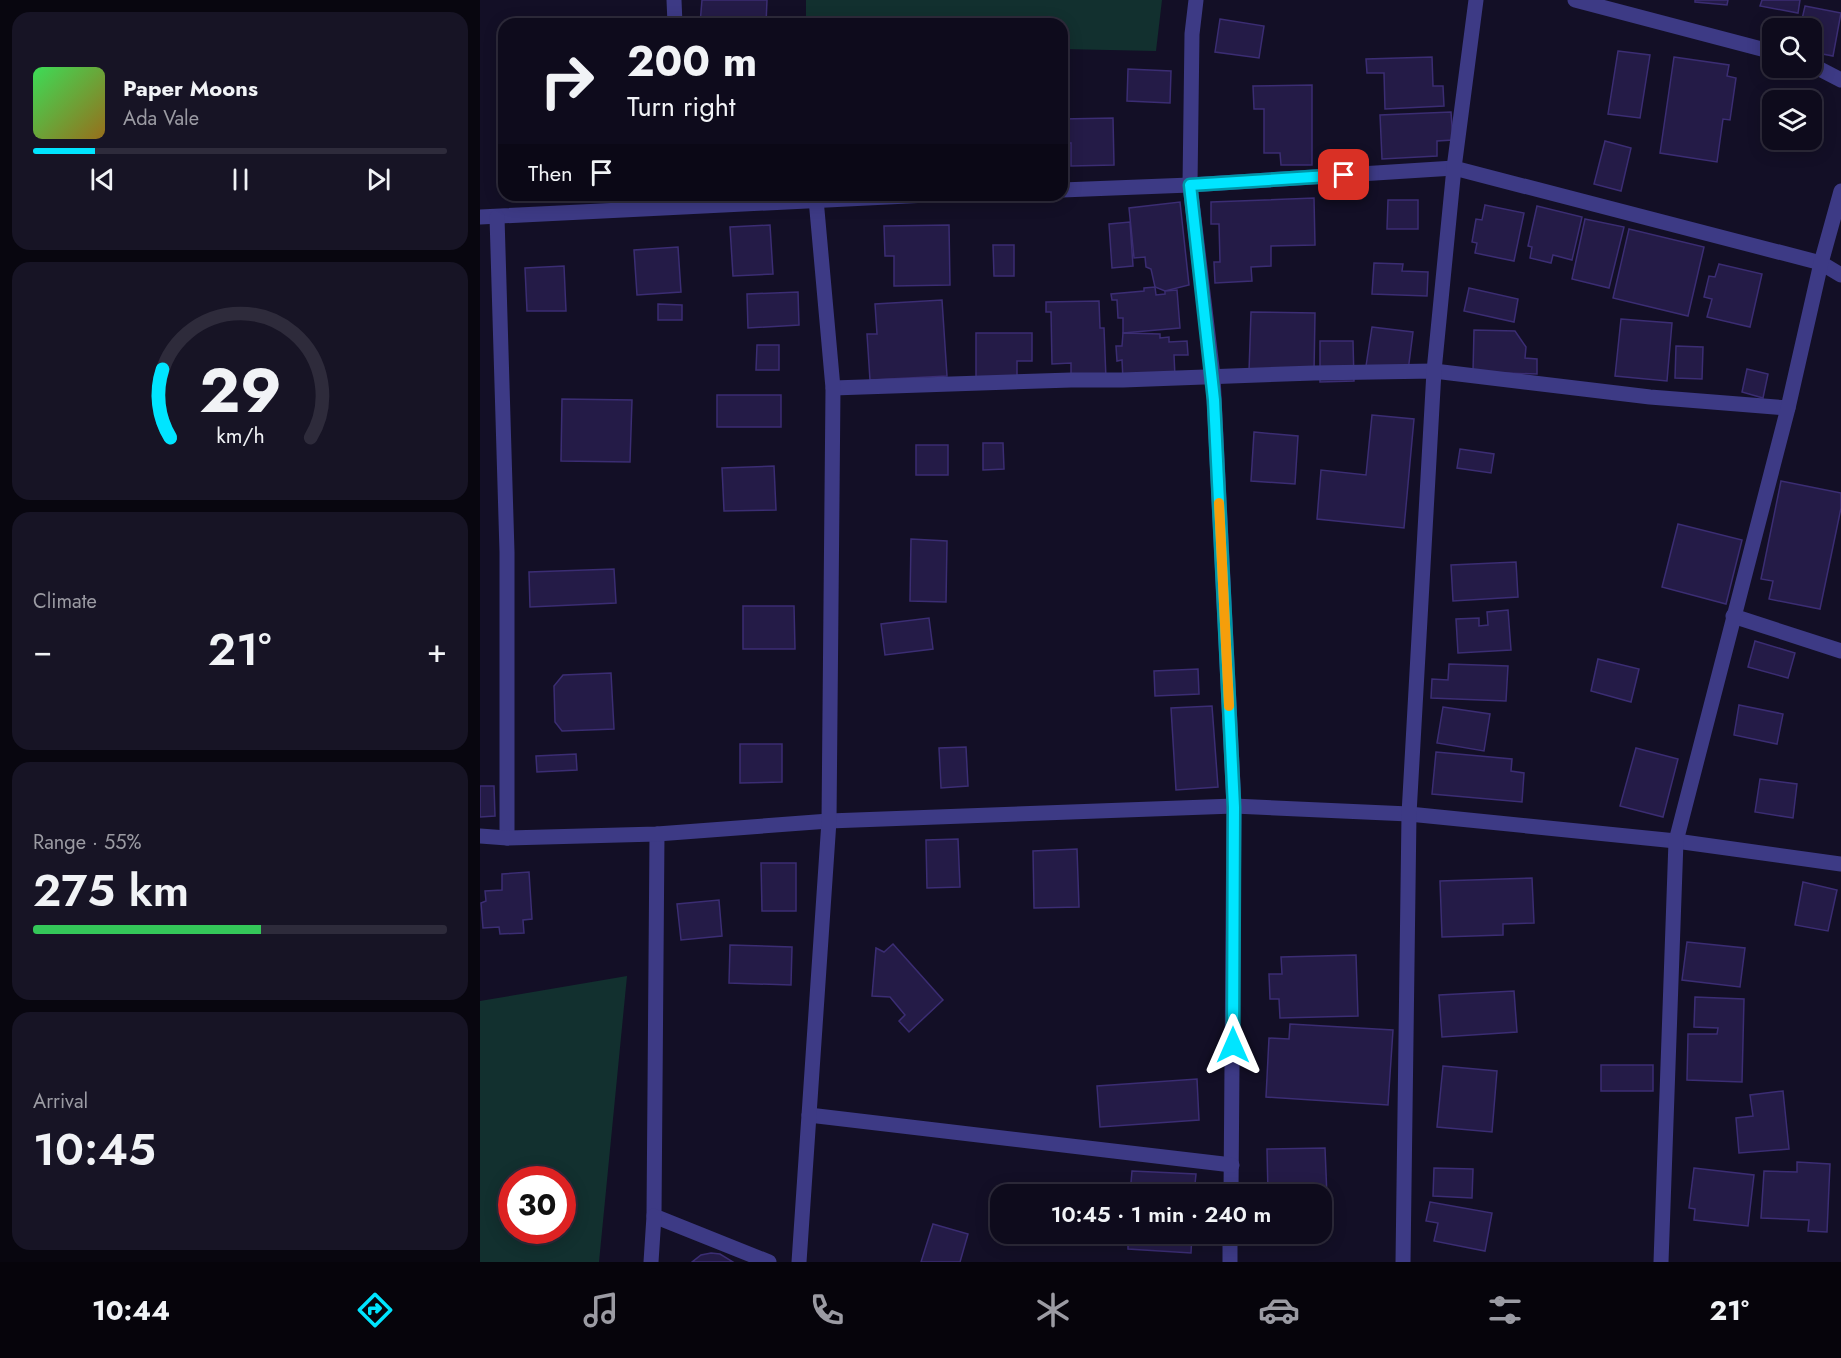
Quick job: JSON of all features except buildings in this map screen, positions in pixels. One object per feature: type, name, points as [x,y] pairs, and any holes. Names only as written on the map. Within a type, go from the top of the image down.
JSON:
[{"type":"street","points":[[674,0],[675,18]]},
{"type":"street","points":[[1196,0],[1192,34],[1190,185],[1213,376],[1234,807],[1231,1184]]},
{"type":"street","points":[[1403,1262],[1409,814],[1434,371],[1454,168],[1476,0]]},
{"type":"street","points":[[1575,0],[1762,49]]},
{"type":"street","points":[[1822,70],[1841,80]]},
{"type":"street","points":[[1068,190],[1190,185],[1454,168],[1821,263],[1841,275]]},
{"type":"street","points":[[1661,1262],[1676,841],[1788,408],[1821,263],[1841,191]]},
{"type":"street","points":[[480,217],[496,218],[682,201]]},
{"type":"street","points":[[799,1262],[829,821],[833,388],[816,201]]},
{"type":"street","points":[[496,218],[507,552],[507,838]]},
{"type":"street","points":[[833,388],[1434,371],[1650,397],[1788,408]]},
{"type":"street","points":[[1733,615],[1841,651]]},
{"type":"street","points":[[480,836],[507,838],[657,834],[829,821],[1234,807],[1409,814],[1676,841],[1841,864]]},
{"type":"street","points":[[651,1262],[654,1216],[657,834]]},
{"type":"street","points":[[809,1115],[1232,1165]]},
{"type":"street","points":[[654,1216],[769,1262]]},
{"type":"street","points":[[1230,1244],[1230,1262]]},
{"type":"green space","points":[[806,0],[1162,0],[1156,51],[1068,49],[1068,18],[806,18]]},
{"type":"green space","points":[[627,976],[599,1262],[480,1262],[480,1001]]},
{"type":"slow traffic","points":[[1219,503],[1229,706]]},
{"type":"route","points":[[1233,1045],[1234,807],[1213,376],[1190,185],[1344,175]]}]
